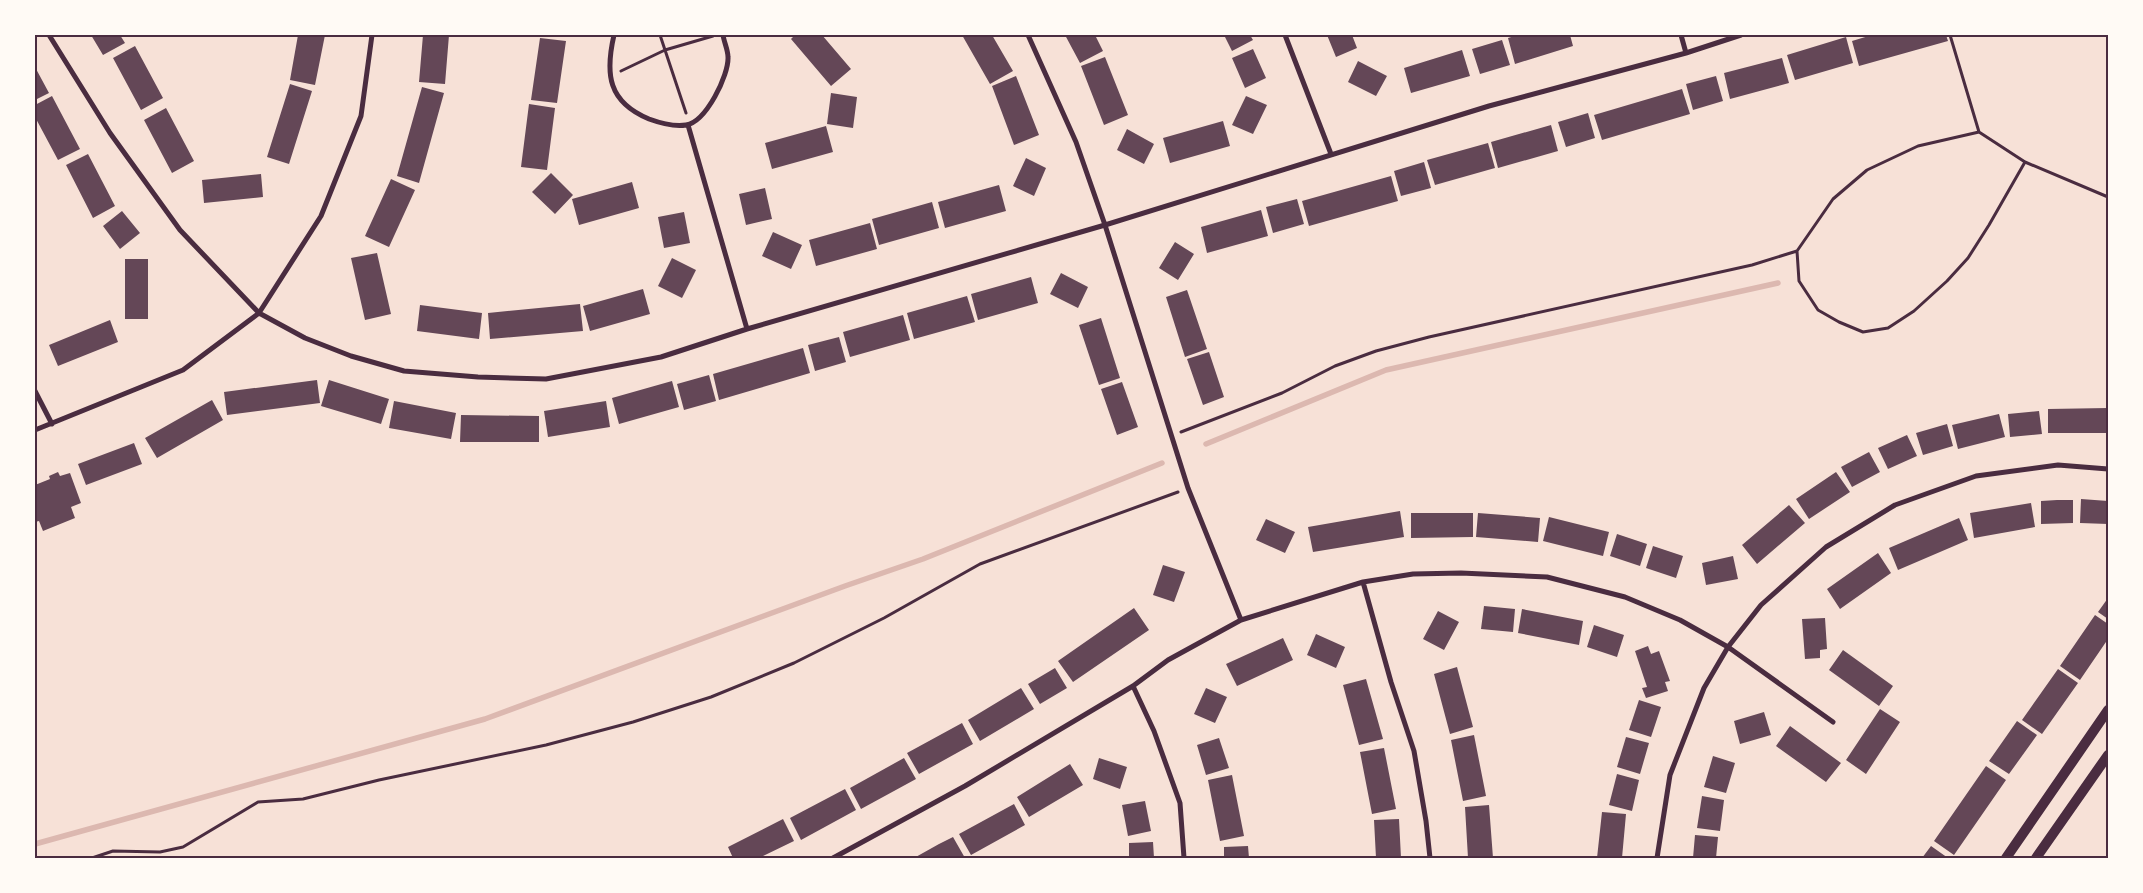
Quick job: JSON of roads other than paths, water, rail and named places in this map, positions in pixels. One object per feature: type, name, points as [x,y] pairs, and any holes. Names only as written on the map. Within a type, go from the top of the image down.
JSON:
[{"type":"main road","points":[[2006,858],[2108,710]]},
{"type":"main road","points":[[2036,858],[2108,755]]},
{"type":"street","points":[[49,35],[110,133],[180,230],[258,313],[305,338],[351,356],[404,371],[478,377],[546,379],[661,357],[747,329],[1105,225],[1489,106],[1686,53],[1741,35]]},
{"type":"street","points":[[35,430],[183,370],[258,313],[321,216],[361,116],[372,35]]},
{"type":"street","points":[[614,35],[610,53],[609,73],[615,92],[632,112],[662,124],[688,125],[705,114],[724,75],[729,58],[723,35]]},
{"type":"street","points":[[1028,35],[1076,142],[1105,225],[1188,488],[1240,620]]},
{"type":"street","points":[[1284,35],[1331,154]]},
{"type":"street","points":[[1681,35],[1686,53]]},
{"type":"street","points":[[688,125],[747,329]]},
{"type":"street","points":[[35,391],[52,424]]},
{"type":"street","points":[[1657,858],[1670,775],[1704,688],[1728,647],[1761,605],[1826,547],[1894,505],[1976,476],[2058,465],[2108,469]]},
{"type":"street","points":[[833,858],[965,786],[1133,686],[1168,660],[1240,620],[1363,582],[1413,574],[1461,573],[1547,577],[1624,597],[1680,620],[1728,647],[1833,722]]},
{"type":"street","points":[[1363,582],[1391,682],[1414,751],[1426,821],[1430,858]]},
{"type":"street","points":[[1133,686],[1154,731],[1180,803],[1184,858]]},
{"type":"waterway","points":[[1206,444],[1386,370],[1778,283]]},
{"type":"waterway","points":[[35,844],[485,719],[923,559],[1162,463]]}]
